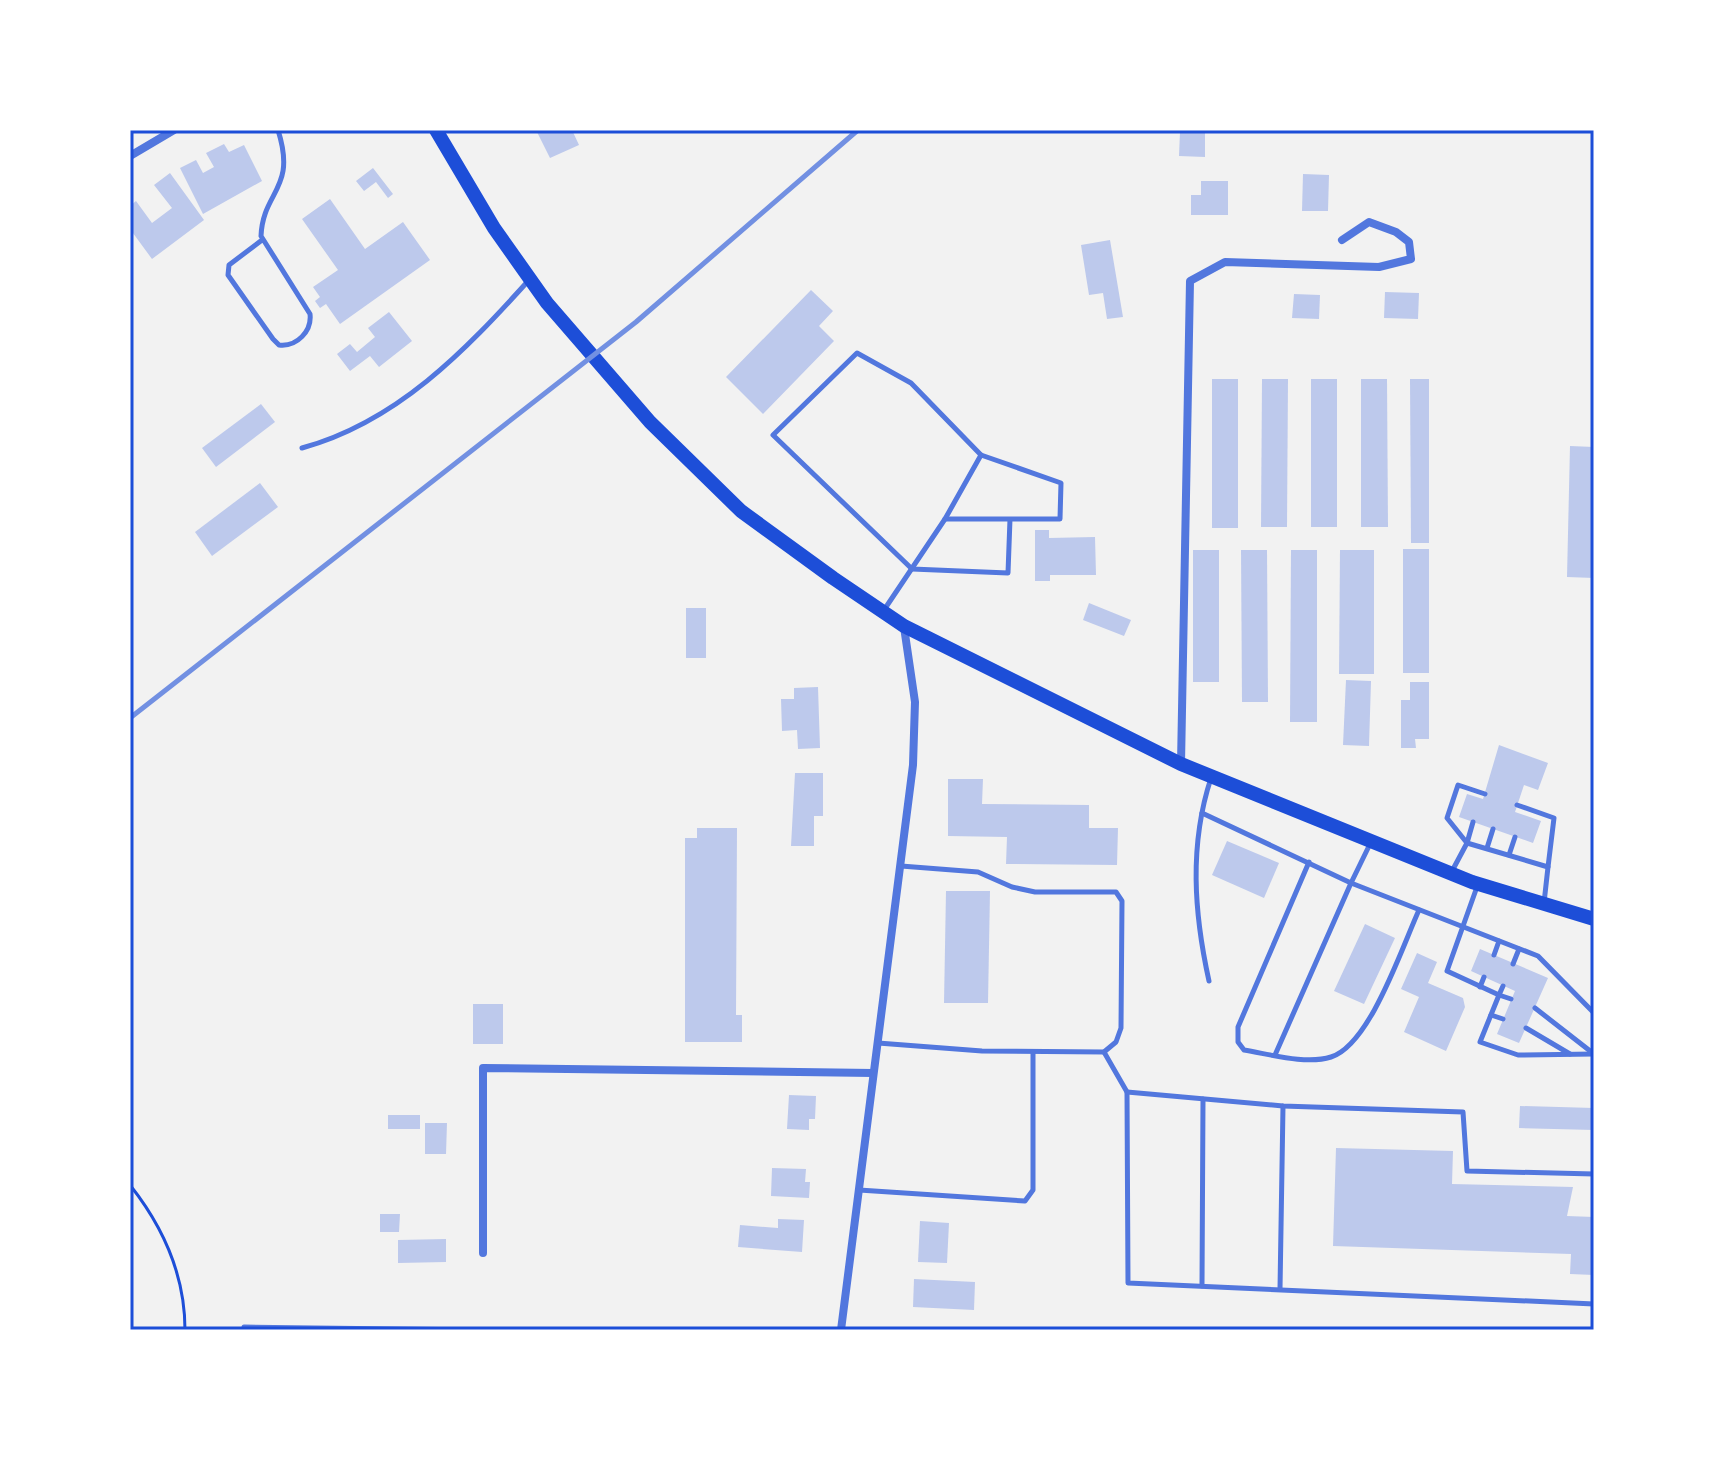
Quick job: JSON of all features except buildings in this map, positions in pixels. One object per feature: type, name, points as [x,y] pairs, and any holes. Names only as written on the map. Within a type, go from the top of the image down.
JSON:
[{"type":"main road","points":[[436,130],[494,228],[530,280],[650,422],[741,511],[904,626],[1211,777],[1451,874],[1594,919]]},
{"type":"street","points":[[130,156],[174,130]]},
{"type":"street","points":[[1181,764],[1190,281],[1225,262],[1379,267],[1411,259],[1409,242],[1396,232],[1369,222],[1342,240]]},
{"type":"street","points":[[841,1330],[901,866],[914,740],[915,702],[904,626]]},
{"type":"street","points":[[483,1253],[483,1068],[873,1073]]},
{"type":"lane","points":[[262,240],[229,265],[228,275],[273,339],[279,345],[287,346],[308,332],[310,314],[262,240],[261,225],[284,176],[285,153],[278,130]]},
{"type":"lane","points":[[302,448],[360,428],[436,375],[476,339],[530,280]]},
{"type":"lane","points":[[945,519],[1010,519],[1060,519],[1061,483],[981,455],[911,383],[857,353],[773,435],[912,569],[1008,573],[1010,519]]},
{"type":"lane","points":[[883,611],[945,519],[981,455]]},
{"type":"lane","points":[[1209,981],[1196,903],[1196,857],[1211,777]]},
{"type":"lane","points":[[1483,795],[1458,785],[1447,818],[1467,843],[1548,867]]},
{"type":"lane","points":[[1517,805],[1524,811],[1554,818],[1544,904]]},
{"type":"lane","points":[[1202,813],[1351,883],[1538,956],[1594,1013]]},
{"type":"lane","points":[[1451,874],[1467,843],[1473,822]]},
{"type":"lane","points":[[1487,848],[1493,829]]},
{"type":"lane","points":[[1509,855],[1515,837]]},
{"type":"lane","points":[[1275,1055],[1370,843]]},
{"type":"lane","points":[[1309,862],[1238,1027],[1238,1042],[1244,1050],[1329,1058],[1350,1048],[1380,997],[1419,910]]},
{"type":"lane","points":[[877,1042],[1104,1052],[1116,1042],[1121,1028],[1122,901],[1116,892],[1035,892],[1012,887],[978,872],[901,866]]},
{"type":"lane","points":[[1478,883],[1447,971],[1511,999]]},
{"type":"lane","points":[[1494,955],[1499,941]]},
{"type":"lane","points":[[1513,964],[1519,949]]},
{"type":"lane","points":[[1480,987],[1484,977]]},
{"type":"lane","points":[[1503,986],[1480,1042],[1518,1055],[1594,1054]]},
{"type":"lane","points":[[1535,1008],[1594,1054]]},
{"type":"lane","points":[[1491,1015],[1503,1019]]},
{"type":"lane","points":[[1526,1028],[1570,1054]]},
{"type":"lane","points":[[858,1190],[1025,1201],[1033,1190],[1033,1051]]},
{"type":"lane","points":[[1104,1052],[1127,1092],[1128,1283],[1594,1304]]},
{"type":"lane","points":[[1127,1092],[1283,1106],[1463,1112],[1467,1171],[1594,1174]]},
{"type":"lane","points":[[1202,1286],[1203,1099]]},
{"type":"lane","points":[[1280,1289],[1283,1106]]},
{"type":"lane","points":[[244,1330],[244,1327],[480,1330]]},
{"type":"path","points":[[130,1185],[148,1207],[169,1247],[185,1308],[185,1330]]},
{"type":"railway","points":[[130,718],[636,322],[858,130]]}]
